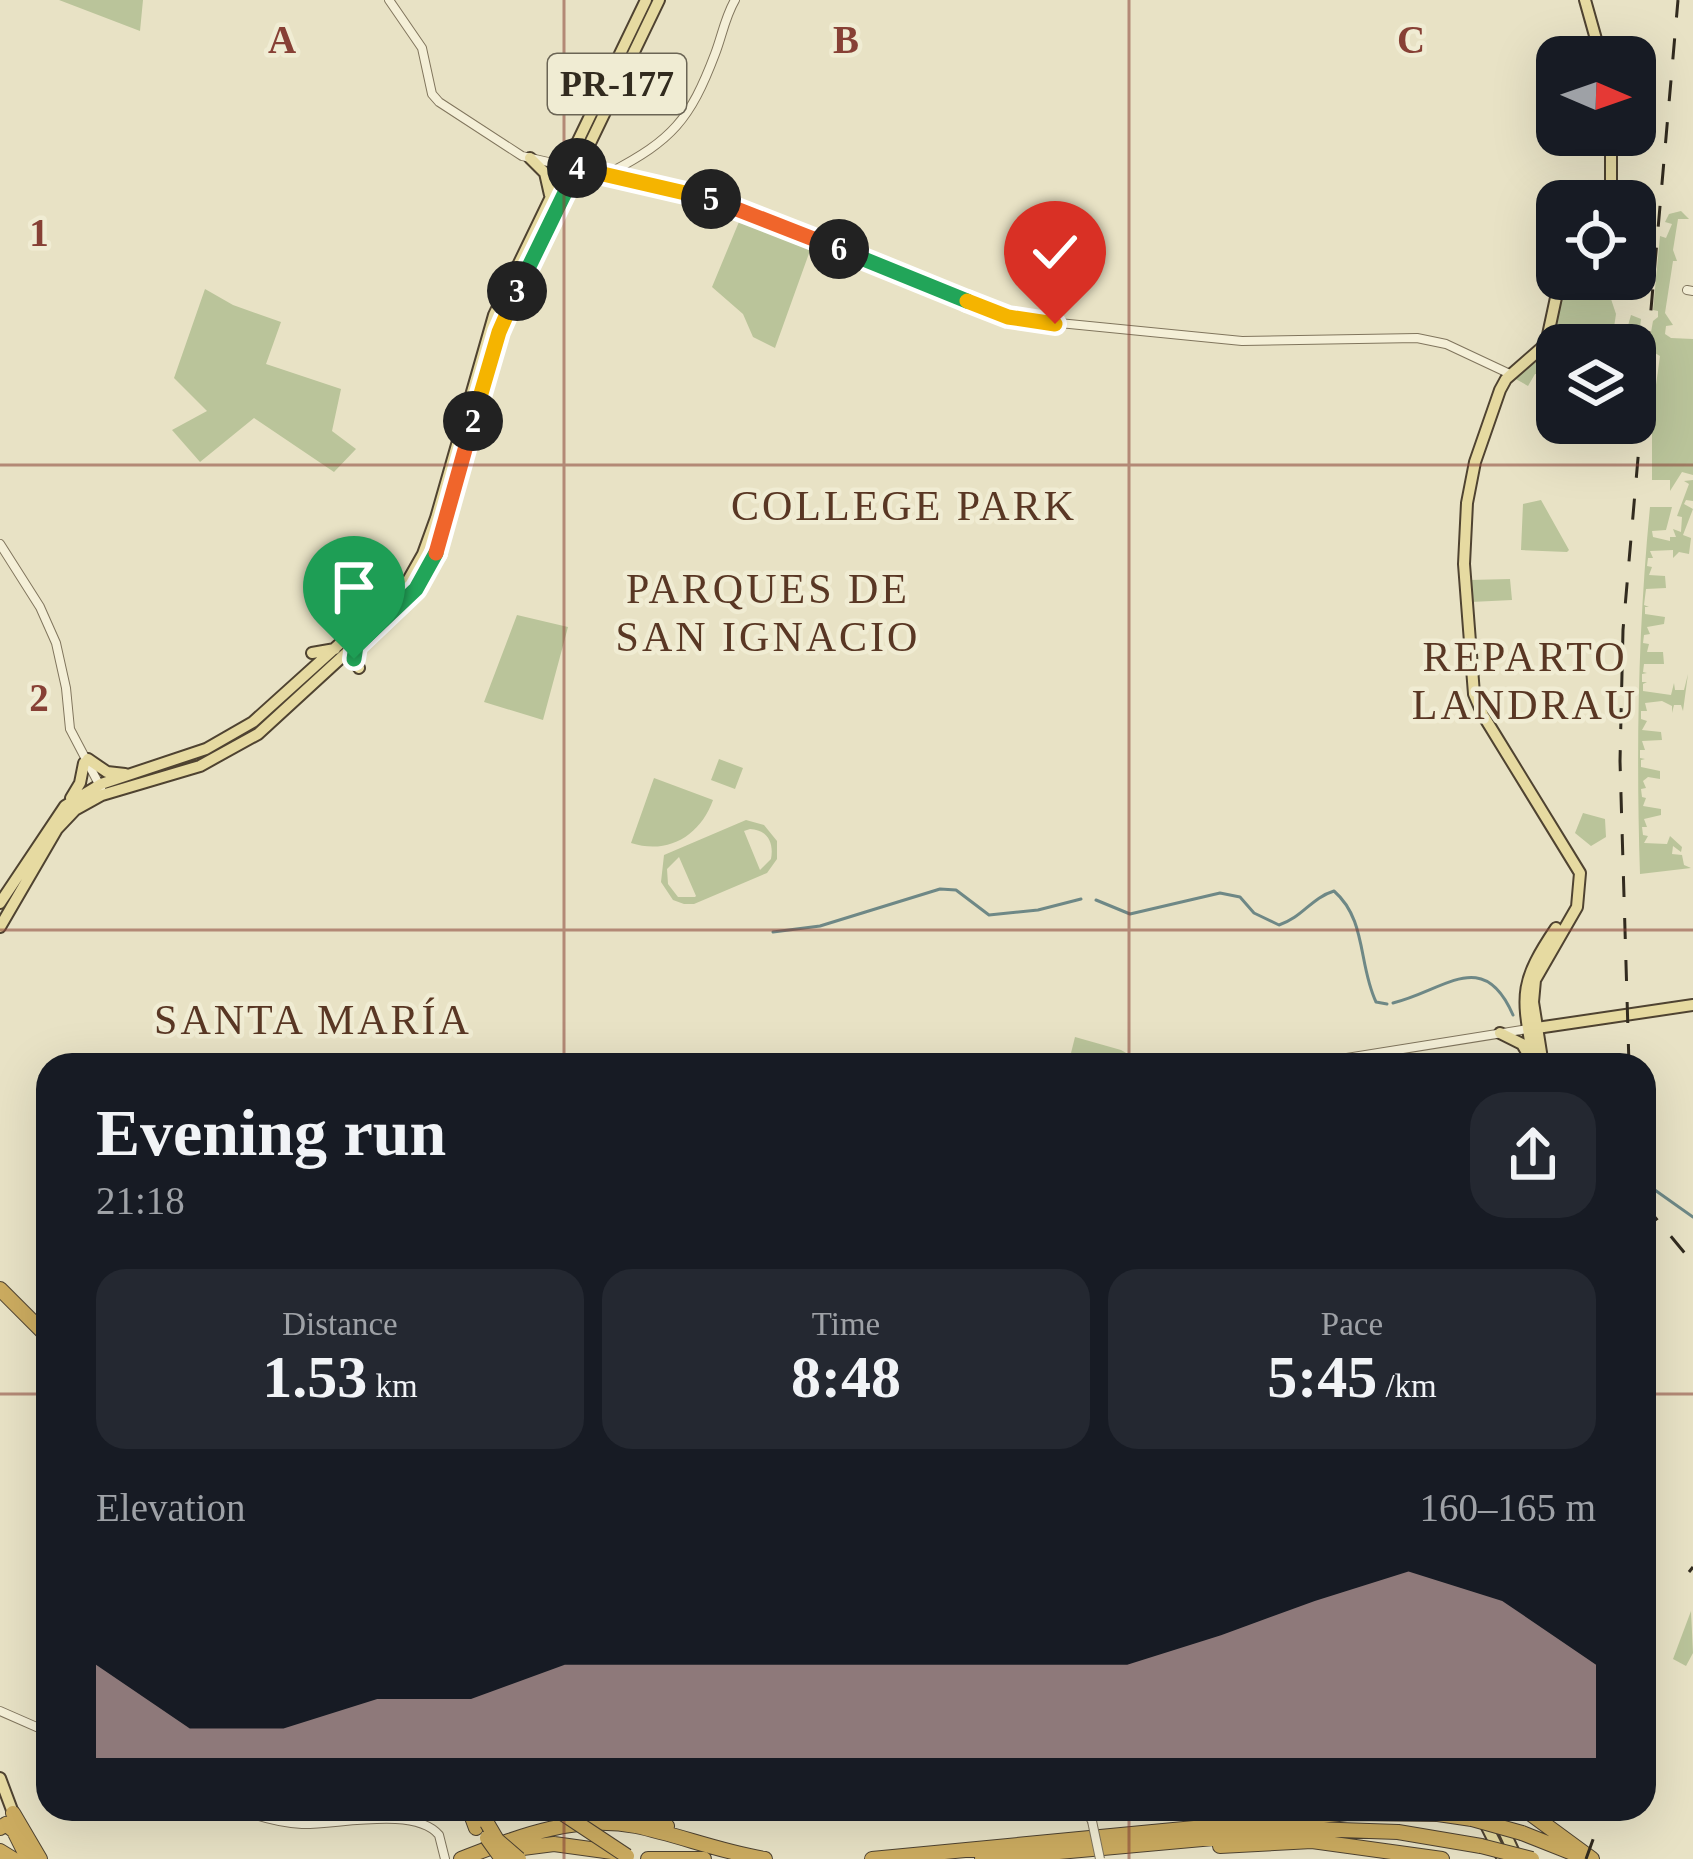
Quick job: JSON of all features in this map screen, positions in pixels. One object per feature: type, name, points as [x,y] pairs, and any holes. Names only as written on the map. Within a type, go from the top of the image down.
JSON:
[{"type":"highway","points":[[0,1297],[36,1331]]},
{"type":"highway","points":[[0,1297],[36,1330]]},
{"type":"highway","points":[[5,1818],[27,1859]]},
{"type":"highway","points":[[478,1821],[489,1859]]},
{"type":"highway","points":[[478,1821],[502,1859]]},
{"type":"highway","points":[[479,1821],[519,1859]]},
{"type":"highway","points":[[574,1821],[629,1857]]},
{"type":"highway","points":[[649,1821],[728,1850]]},
{"type":"highway","points":[[872,1859],[1258,1821]]},
{"type":"highway","points":[[1537,1821],[1585,1856]]},
{"type":"highway","points":[[463,1859],[542,1829],[577,1823],[634,1826],[765,1859]]},
{"type":"highway","points":[[982,1859],[1312,1829],[1522,1833],[1585,1856]]},
{"type":"highway","points":[[1498,1834],[1532,1859]]},
{"type":"highway","points":[[1081,1859],[1280,1841],[1442,1859]]},
{"type":"highway","points":[[463,1859],[554,1844],[629,1857]]},
{"type":"highway","points":[[0,1851],[27,1859]]},
{"type":"highway","points":[[648,1859],[704,1859]]},
{"type":"main road","name":"PR-177","points":[[0,927],[65,819],[99,788],[200,766],[258,734],[406,601],[427,574],[441,543],[499,332],[646,0]]},
{"type":"main road","name":"PR-177","points":[[0,904],[65,806],[99,788],[206,749],[254,722],[395,596],[423,554],[494,315],[550,197],[586,148],[658,0]]},
{"type":"main road","points":[[1585,0],[1595,36]]},
{"type":"main road","points":[[586,148],[606,172]]},
{"type":"main road","points":[[530,158],[545,173],[550,197]]},
{"type":"main road","points":[[1532,1028],[1537,974],[1577,907],[1580,873],[1474,694],[1464,564],[1468,488],[1500,390],[1546,344],[1555,300]]},
{"type":"main road","points":[[356,646],[354,659],[359,668]]},
{"type":"main road","points":[[312,652],[338,648]]},
{"type":"main road","points":[[65,806],[80,783],[86,761],[106,772],[134,775]]},
{"type":"main road","points":[[1535,1053],[1524,996],[1526,978],[1573,896],[1571,858]]},
{"type":"main road","points":[[1533,998],[1543,1013],[1565,1023]]},
{"type":"main road","points":[[1532,1028],[1693,1006]]},
{"type":"main road","points":[[1500,1033],[1522,1044],[1528,1053]]},
{"type":"main road","points":[[0,1778],[5,1818]]},
{"type":"main road","points":[[1498,1834],[1503,1859]]},
{"type":"street","points":[[389,0],[422,48],[434,97],[530,158],[719,201],[1020,320],[1242,340],[1417,338],[1446,344],[1511,375]]},
{"type":"street","points":[[606,172],[657,148],[674,131],[706,76],[735,0]]},
{"type":"street","points":[[0,544],[40,607],[56,643],[67,716],[99,788]]},
{"type":"street","points":[[1377,1053],[1532,1028]]},
{"type":"street","points":[[0,1711],[36,1727]]},
{"type":"street","points":[[276,1821],[418,1821],[433,1828],[446,1859]]},
{"type":"street","points":[[1092,1821],[1100,1859]]},
{"type":"green space","points":[[59,0],[143,0],[140,31]]},
{"type":"green space","points":[[1681,211],[1689,219],[1678,219],[1673,250],[1677,261],[1673,261],[1665,313],[1673,325],[1666,326],[1665,334],[1693,339],[1693,475],[1682,472],[1670,491],[1670,480],[1652,480],[1660,356],[1652,324],[1658,311],[1653,310],[1660,236],[1666,238],[1672,224],[1665,222],[1669,214]]},
{"type":"green space","points":[[741,217],[812,245],[775,348],[753,337],[743,314],[712,287]]},
{"type":"green space","points":[[205,289],[281,322],[266,364],[341,389],[332,431],[356,449],[334,472],[254,418],[200,462],[172,430],[207,411],[174,378]]},
{"type":"green space","points":[[1560,300],[1611,300],[1616,314],[1614,324],[1554,324]]},
{"type":"green space","points":[[1536,356],[1536,374],[1528,386],[1514,378]]},
{"type":"green space","points":[[1693,480],[1693,501],[1684,504],[1693,509],[1683,535],[1691,538],[1689,554],[1679,552],[1673,558],[1673,550],[1650,551],[1649,575],[1665,576],[1666,588],[1646,589],[1644,605],[1649,607],[1645,614],[1665,617],[1664,624],[1647,627],[1650,634],[1644,635],[1647,652],[1663,652],[1664,664],[1644,664],[1647,673],[1642,674],[1642,682],[1647,682],[1643,691],[1671,695],[1674,683],[1675,690],[1684,690],[1688,674],[1683,711],[1681,705],[1674,705],[1672,713],[1672,706],[1662,701],[1645,703],[1647,711],[1641,711],[1641,719],[1647,721],[1642,730],[1661,732],[1662,740],[1642,741],[1645,750],[1640,750],[1640,758],[1645,759],[1641,767],[1660,771],[1660,779],[1648,777],[1643,781],[1646,788],[1641,789],[1646,798],[1643,806],[1661,809],[1661,815],[1644,819],[1643,835],[1648,836],[1644,843],[1667,844],[1670,836],[1682,847],[1681,852],[1673,846],[1672,854],[1682,855],[1684,865],[1691,868],[1640,874],[1639,690],[1643,599],[1650,507],[1672,507],[1666,530],[1652,531],[1653,537],[1670,541],[1676,537],[1673,529],[1681,532],[1682,517],[1677,516],[1689,484],[1684,481]]},
{"type":"green space","points":[[1541,500],[1567,552],[1521,550],[1523,504]]},
{"type":"green space","points":[[1510,579],[1512,600],[1471,602],[1469,580]]},
{"type":"green space","points":[[517,615],[568,627],[543,720],[484,702]]},
{"type":"green space","points":[[719,759],[743,768],[735,789],[711,780]]},
{"type":"green space","points":[[654,778],[713,800],[700,824],[681,840],[658,846],[631,843]]},
{"type":"green space","points":[[1583,813],[1605,819],[1606,837],[1591,846],[1575,833]]},
{"type":"green space","points":[[746,820],[764,825],[777,841],[777,859],[767,873],[694,904],[673,900],[661,882],[664,855]],"holes":[[[744,831],[765,835],[772,848],[771,859],[760,870]],[[679,857],[696,896],[695,897],[678,897],[668,884],[667,869]]]},
{"type":"green space","points":[[1075,1037],[1126,1053],[1071,1053]]},
{"type":"green space","points":[[1691,1611],[1693,1653],[1686,1666],[1673,1659]]},
{"type":"waterway","points":[[773,932],[820,926],[940,889],[956,890],[989,915],[1081,899]]},
{"type":"waterway","points":[[1096,900],[1130,914],[1220,893],[1240,897],[1254,913],[1279,925],[1334,891],[1352,915],[1376,1002],[1387,1004]]},
{"type":"waterway","points":[[1393,1003],[1445,983],[1475,978],[1489,982],[1513,1015]]},
{"type":"waterway","points":[[1656,1191],[1693,1217]]},
{"type":"railway","points":[[1629,1053],[1620,761],[1623,630],[1678,0]]},
{"type":"railway","points":[[1656,1218],[1693,1263]]},
{"type":"railway","points":[[1689,1572],[1693,1567]]},
{"type":"railway","points":[[1586,1859],[1600,1821]]},
{"type":"district","name":"COLLEGE PARK","points":[[904,506]]},
{"type":"district","name":"PARQUES DE SAN IGNACIO","points":[[768,613]]},
{"type":"district","name":"REPARTO LANDRAU","points":[[1525,681]]},
{"type":"district","name":"SANTA MARÍA","points":[[313,1020]]},
{"type":"route","points":[[354,659],[356,646],[406,601],[427,574],[441,543],[499,332],[576,168],[610,172],[719,201],[1008,317],[1055,324]]}]
